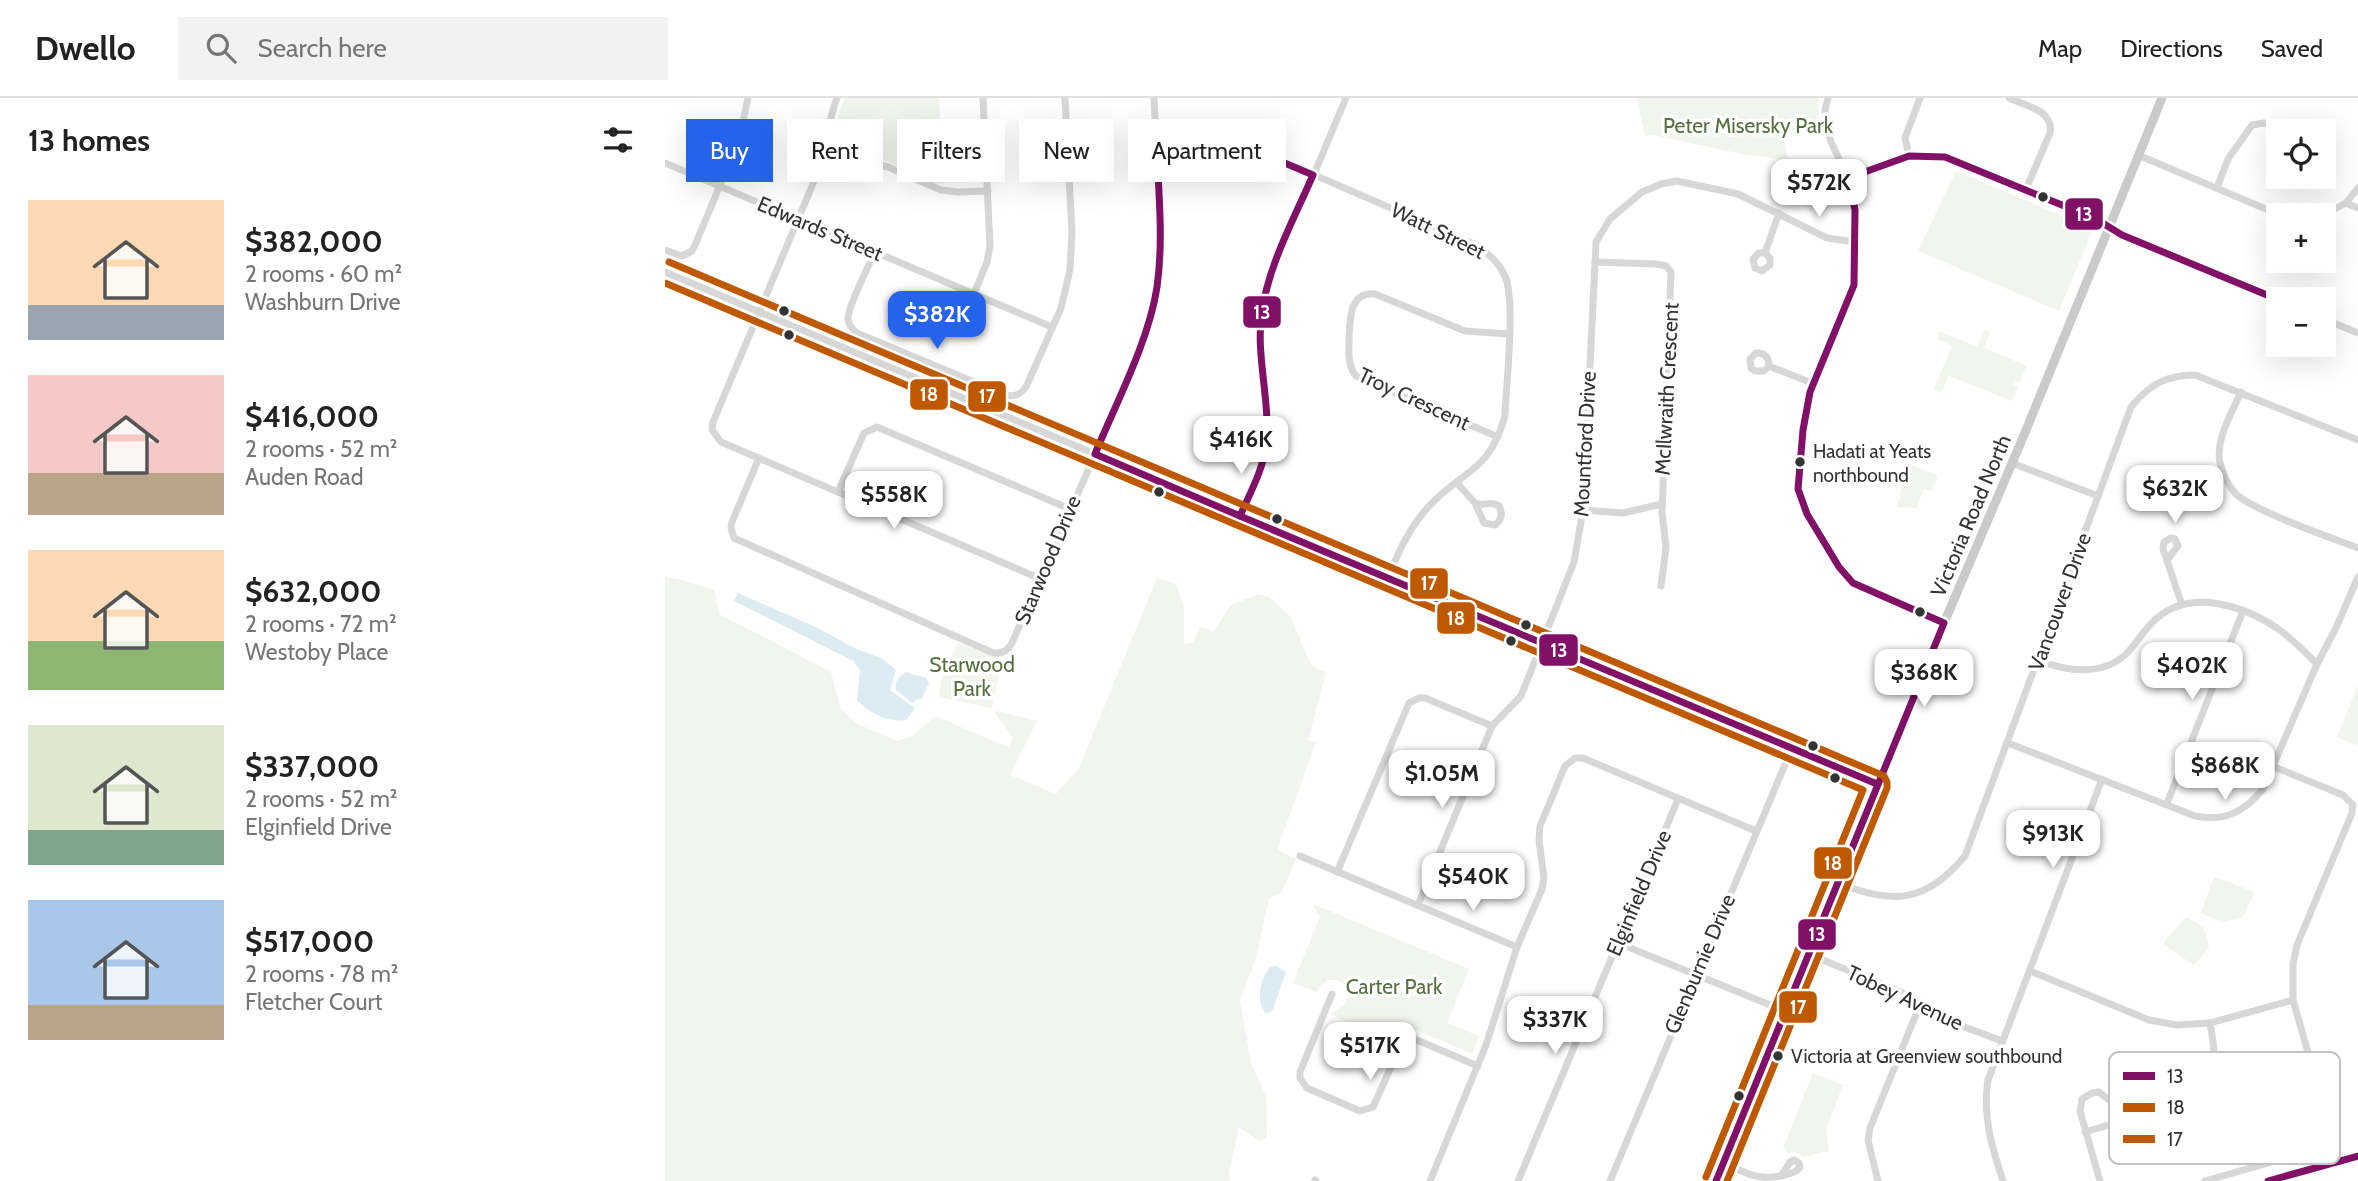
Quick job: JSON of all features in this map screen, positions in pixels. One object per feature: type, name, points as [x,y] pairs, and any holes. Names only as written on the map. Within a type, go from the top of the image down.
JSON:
[{"type":"main road","name":"Victoria Road North","points":[[1716,1181],[1877,784],[2162,98]]},
{"type":"main road","points":[[1095,454],[1877,784]]},
{"type":"main road","points":[[2340,1161],[2358,1156]]},
{"type":"main road","points":[[2269,1181],[2328,1164]]},
{"type":"street","points":[[665,250],[682,256],[692,251],[742,130],[748,98]]},
{"type":"street","points":[[830,119],[837,98]]},
{"type":"street","points":[[974,294],[987,262],[990,246],[983,98]]},
{"type":"street","points":[[875,252],[848,318],[857,333],[1011,396],[1021,393],[1065,296],[1072,252],[1065,98]]},
{"type":"street","name":"Starwood Drive","points":[[1154,98],[1155,119]]},
{"type":"street","points":[[1240,516],[1266,448],[1266,405],[1259,344],[1262,307],[1273,272],[1346,98]]},
{"type":"street","points":[[1828,98],[1825,110],[1827,129],[1849,178],[1855,210],[1854,285],[1808,401],[1798,474],[1799,497],[1839,568],[1853,583],[1944,623]]},
{"type":"street","points":[[1909,156],[1905,138],[1920,98]]},
{"type":"street","points":[[2009,98],[2045,114],[2052,125],[2026,190]]},
{"type":"street","points":[[2217,188],[2228,159],[2252,125],[2266,124]]},
{"type":"street","points":[[2138,155],[2266,209]]},
{"type":"street","points":[[1849,178],[1909,156],[1945,157],[2266,295]]},
{"type":"street","name":"Edwards Street","points":[[665,163],[1052,327]]},
{"type":"street","name":"Watt Street","points":[[1286,163],[1476,245],[1489,254],[1504,274],[1508,285],[1510,298],[1505,414],[1498,437],[1482,463],[1433,502],[1416,520],[1404,539],[1388,578]]},
{"type":"street","points":[[883,166],[941,190],[988,191]]},
{"type":"street","name":"Mountford Drive","points":[[1417,905],[1492,726],[1521,696],[1574,562],[1583,510],[1596,242],[1605,225],[1642,192],[1677,181],[1738,194],[1827,239],[1856,242]]},
{"type":"street","points":[[813,182],[712,430],[721,442],[1041,579]]},
{"type":"street","name":"Starwood Drive","points":[[759,458],[732,522],[731,533],[734,538],[995,653],[1006,651],[1041,579],[1144,337],[1157,289],[1161,242],[1158,182]]},
{"type":"street","points":[[2336,208],[2346,203],[2358,188]]},
{"type":"street","points":[[2346,203],[2358,208]]},
{"type":"street","points":[[1765,253],[1779,213]]},
{"type":"street","name":"McIlwraith Crescent","points":[[1583,510],[1623,513],[1662,504],[1671,272],[1666,266],[1656,264],[1595,262]]},
{"type":"street","points":[[665,272],[1095,454]]},
{"type":"street","name":"Troy Crescent","points":[[1498,437],[1356,376],[1349,362],[1350,321],[1352,308],[1357,300],[1370,293],[1465,331],[1509,334]]},
{"type":"street","points":[[2336,323],[2358,333]]},
{"type":"street","points":[[1769,366],[1814,384]]},
{"type":"street","name":"Vancouver Drive","points":[[1837,883],[1864,893],[1898,897],[1928,890],[1941,881],[1965,856],[2131,407],[2150,387],[2170,377],[2195,375],[2358,440]]},
{"type":"street","points":[[2241,392],[2222,437],[2219,452],[2221,465],[2235,492],[2254,506],[2358,548]]},
{"type":"street","points":[[838,492],[864,433],[877,427],[1070,509]]},
{"type":"street","points":[[2012,463],[2098,496]]},
{"type":"street","points":[[1457,483],[1475,503]]},
{"type":"street","points":[[1661,586],[1666,548],[1661,522],[1662,504]]},
{"type":"street","points":[[2167,560],[2182,604]]},
{"type":"street","points":[[2008,743],[2195,816],[2211,819],[2229,816],[2253,802],[2263,789],[2358,576]]},
{"type":"street","points":[[2038,660],[2069,669],[2085,670],[2107,666],[2128,652],[2159,616],[2182,604],[2193,602],[2217,603],[2243,611],[2276,628],[2317,664]]},
{"type":"street","points":[[2167,803],[2243,611]]},
{"type":"street","points":[[1337,872],[1409,703],[1425,698],[1492,726]]},
{"type":"street","name":"Glenburnie Drive","points":[[1610,1181],[1792,748]]},
{"type":"street","points":[[1430,1181],[1478,1066],[1517,947],[1544,878],[1539,826],[1569,761],[1583,758],[1756,831]]},
{"type":"street","points":[[2272,766],[2343,795],[2353,805],[2297,945],[2294,1000],[2309,1052]]},
{"type":"street","points":[[2003,1181],[1989,1133],[1985,1102],[1988,1080],[2102,779]]},
{"type":"street","name":"Elginfield Drive","points":[[1518,1181],[1678,799]]},
{"type":"street","points":[[1300,856],[1517,947]]},
{"type":"street","points":[[1618,943],[1785,1011]]},
{"type":"street","name":"Tobey Avenue","points":[[1808,954],[1921,1002],[1951,1021],[2002,1041]]},
{"type":"street","points":[[2030,971],[2149,1020],[2177,1025],[2210,1023],[2294,1000]]},
{"type":"street","points":[[1332,994],[1300,1072],[1300,1078],[1307,1088],[1360,1111],[1373,1107],[1400,1047],[1405,1042],[1417,1040],[1478,1066]]},
{"type":"street","points":[[1878,1181],[1868,1140],[1870,1128],[1921,1002]]},
{"type":"street","points":[[2210,1023],[2213,1052]]},
{"type":"street","points":[[2100,1181],[2080,1105],[2082,1099],[2092,1093],[2099,1092],[2109,1099]]},
{"type":"street","points":[[2085,1132],[2109,1124]]},
{"type":"street","points":[[1723,1163],[1763,1179],[1781,1176]]},
{"type":"street","points":[[2205,1181],[2265,1164]]},
{"type":"green space","points":[[845,98],[939,98],[940,119],[897,119],[897,166],[883,160],[883,119],[837,119]]},
{"type":"green space","name":"Peter Misersky Park","points":[[1637,98],[1819,98],[1818,125],[1782,130],[1788,160],[1742,154],[1652,135],[1645,136]]},
{"type":"green space","points":[[1956,171],[2093,229],[2059,311],[1918,251]]},
{"type":"green space","points":[[1985,330],[1990,332],[1984,348],[2027,366],[2019,382],[2014,380],[2012,384],[2018,387],[2012,401],[1949,376],[1941,393],[1934,389],[1952,346],[1937,339],[1939,331],[1977,347]]},
{"type":"green space","points":[[1908,463],[1938,476],[1931,491],[1924,489],[1916,508],[1897,507]]},
{"type":"green space","points":[[665,577],[714,590],[719,614],[831,672],[840,707],[856,723],[897,741],[913,736],[935,716],[1008,747],[1013,738],[993,710],[1037,721],[1010,775],[1056,794],[1079,768],[1157,578],[1176,584],[1184,607],[1184,644],[1193,642],[1200,627],[1214,631],[1230,606],[1258,594],[1269,597],[1290,616],[1311,665],[1326,673],[1308,740],[1316,742],[1277,850],[1296,859],[1282,892],[1269,898],[1256,958],[1240,1000],[1251,1063],[1266,1096],[1267,1137],[1259,1141],[1239,1127],[1229,1173],[1230,1181],[665,1181]]},
{"type":"green space","name":"Starwood Park","points":[[958,643],[999,658],[1001,665],[992,708],[939,697],[941,681]]},
{"type":"green space","points":[[2358,686],[2358,746],[2337,737]]},
{"type":"green space","points":[[2216,877],[2254,892],[2243,917],[2222,922],[2201,913]]},
{"type":"green space","name":"Carter Park","points":[[1313,904],[1469,969],[1447,1023],[1479,1036],[1472,1054],[1417,1030],[1398,1034],[1392,1042],[1330,1014],[1346,1002],[1348,994],[1347,988],[1338,980],[1327,980],[1317,992],[1293,983],[1320,917]]},
{"type":"green space","points":[[2186,917],[2204,927],[2209,948],[2194,965],[2164,945]]},
{"type":"green space","points":[[1813,1073],[1843,1085],[1826,1129],[1829,1151],[1803,1157],[1796,1152],[1788,1153],[1784,1146]]},
{"type":"shaded area","points":[[738,593],[883,659],[896,670],[890,690],[915,708],[906,720],[899,721],[873,713],[857,700],[860,670],[853,661],[734,601]]},
{"type":"shaded area","points":[[906,672],[926,678],[929,683],[921,700],[917,699],[912,703],[896,690],[898,679]]},
{"type":"shaded area","points":[[1271,966],[1286,972],[1273,1009],[1269,1013],[1264,1012],[1260,994],[1262,982]]},
{"type":"transit line","name":"13","points":[[1216,134],[1313,175],[1283,242],[1265,293],[1260,345],[1267,411],[1266,445],[1259,472],[1240,516],[1095,454],[1131,372],[1153,308],[1159,268],[1160,230],[1156,136],[1216,134]]},
{"type":"transit line","name":"13","points":[[1716,1181],[1944,623],[1853,583],[1839,567],[1807,514],[1798,489],[1803,430],[1810,392],[1854,285],[1855,210],[1848,178],[1909,156],[1945,157],[2096,219],[2122,235],[2266,295]]},
{"type":"transit line","name":"17","points":[[669,262],[1884,776],[1887,788],[1727,1181]]},
{"type":"transit line","name":"18","points":[[665,283],[1863,790],[1706,1177]]},
{"type":"transit line","name":"13","points":[[1240,516],[1877,784]]},
{"type":"transit line","name":"13","points":[[2340,1161],[2358,1156]]},
{"type":"transit line","name":"13","points":[[2268,1181],[2329,1164]]},
{"type":"place","name":"Hadati at Yeats northbound","points":[[1800,462]]},
{"type":"place","name":"Victoria at Greenview southbound","points":[[1778,1056]]}]
